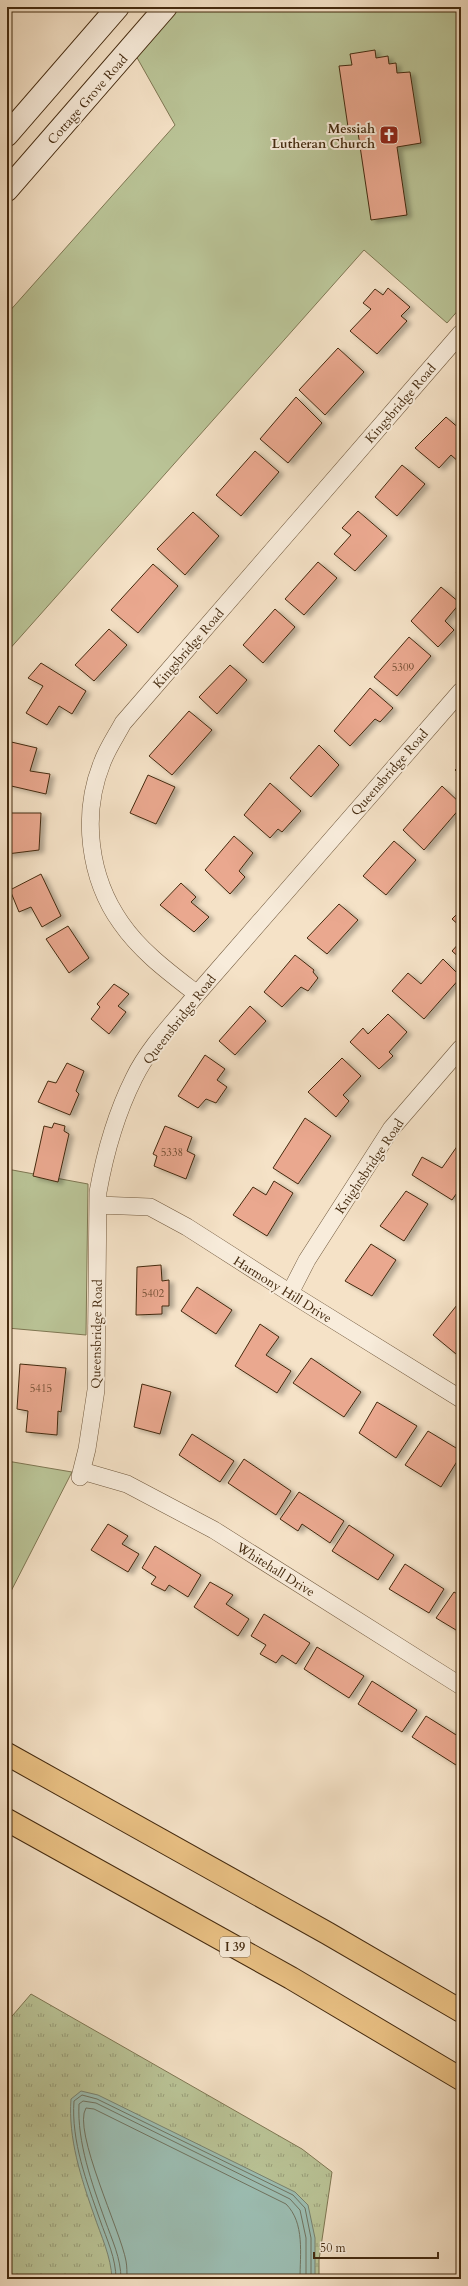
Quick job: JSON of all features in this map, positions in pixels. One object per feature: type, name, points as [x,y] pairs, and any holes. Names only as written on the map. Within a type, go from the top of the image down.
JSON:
[{"type":"highway","points":[[7,1754],[327,1933],[461,2011]]},
{"type":"highway","name":"I 39","points":[[7,1820],[291,1978],[461,2079]]},
{"type":"main road","points":[[7,135],[118,7]]},
{"type":"main road","name":"Cottage Grove Road","points":[[7,190],[166,7]]},
{"type":"street","name":"Kingsbridge Road","points":[[197,994],[160,965],[138,943],[121,923],[100,884],[95,871],[91,814],[92,802],[101,764],[123,723],[461,333]]},
{"type":"street","name":"Queensbridge Road","points":[[81,1474],[96,1390],[98,1205],[104,1162],[118,1116],[134,1077],[161,1037],[197,994],[461,691]]},
{"type":"street","name":"Knightsbridge Road","points":[[290,1294],[307,1260],[391,1129],[461,1048]]},
{"type":"street","name":"Harmony Hill Drive","points":[[98,1205],[150,1207],[187,1227],[290,1294],[461,1399]]},
{"type":"street","name":"Whitehall Drive","points":[[81,1474],[127,1484],[214,1530],[461,1686]]},
{"type":"green space","points":[[167,7],[461,7],[461,307],[447,323],[364,250],[7,652],[7,314],[175,125],[131,47]]},
{"type":"green space","points":[[7,1169],[88,1184],[86,1335],[7,1328]]},
{"type":"green space","points":[[7,1461],[72,1472],[7,1599]]},
{"type":"green space","points":[[31,1994],[302,2149],[332,2172],[319,2260],[319,2279],[7,2279],[7,2022]]},
{"type":"water","points":[[81,2091],[98,2095],[295,2192],[308,2205],[315,2238],[315,2279],[112,2279],[108,2254],[84,2187],[76,2158],[72,2128],[71,2099]]},
{"type":"building","name":"Messiah Lutheran Church","points":[[375,50],[376,58],[388,56],[389,64],[396,63],[397,73],[410,72],[421,143],[397,147],[407,215],[371,220],[357,126],[348,127],[339,66],[352,65],[350,54]]},
{"type":"building","points":[[388,288],[410,307],[401,316],[407,321],[377,354],[350,331],[371,309],[363,303],[375,289],[383,295]]},
{"type":"building","points":[[338,348],[364,372],[325,415],[299,390]]},
{"type":"building","points":[[296,397],[322,423],[288,463],[260,439]]},
{"type":"building","points":[[446,417],[461,430],[461,462],[460,463],[451,455],[439,468],[415,448]]},
{"type":"building","points":[[255,451],[279,472],[241,516],[216,495]]},
{"type":"building","points":[[402,465],[425,484],[397,516],[375,497]]},
{"type":"building","points":[[358,511],[387,536],[355,571],[334,554],[351,535],[342,528]]},
{"type":"building","points":[[193,512],[219,536],[185,575],[157,549]]},
{"type":"building","points":[[318,562],[337,578],[304,615],[285,599]]},
{"type":"building","points":[[153,564],[178,586],[138,633],[111,610]]},
{"type":"building","points":[[461,567],[461,578],[456,573]]},
{"type":"building","points":[[441,587],[460,603],[445,621],[454,630],[438,647],[411,621]]},
{"type":"building","points":[[275,609],[295,627],[263,663],[243,645]]},
{"type":"building","points":[[109,629],[127,645],[94,681],[75,665]]},
{"type":"building","points":[[409,637],[431,656],[397,696],[374,677]]},
{"type":"building","points":[[41,663],[86,691],[72,714],[59,706],[47,725],[26,713],[43,686],[28,678]]},
{"type":"building","points":[[230,665],[247,680],[217,714],[199,697]]},
{"type":"building","points":[[370,688],[393,708],[380,722],[375,719],[350,746],[334,731]]},
{"type":"building","points":[[189,711],[212,730],[172,775],[149,756]]},
{"type":"building","points":[[7,741],[37,748],[30,771],[50,774],[46,794],[7,785]]},
{"type":"building","points":[[319,745],[339,765],[311,797],[290,778]]},
{"type":"building","points":[[461,764],[461,776],[455,770]]},
{"type":"building","points":[[148,775],[175,787],[156,824],[130,813]]},
{"type":"building","points":[[270,783],[301,811],[282,832],[278,829],[270,838],[244,815]]},
{"type":"building","points":[[442,786],[461,804],[461,807],[424,850],[403,830]]},
{"type":"building","points":[[7,813],[41,813],[39,850],[7,854]]},
{"type":"building","points":[[234,836],[253,853],[239,871],[245,877],[230,894],[205,870]]},
{"type":"building","points":[[394,841],[416,860],[386,895],[363,876]]},
{"type":"building","points":[[41,874],[61,916],[42,927],[31,907],[19,912],[10,890]]},
{"type":"building","points":[[181,883],[196,897],[191,902],[209,917],[194,932],[160,905]]},
{"type":"building","points":[[339,904],[358,920],[327,954],[307,938]]},
{"type":"building","points":[[461,910],[461,927],[452,919]]},
{"type":"building","points":[[68,926],[89,958],[69,973],[46,939]]},
{"type":"building","points":[[461,941],[461,959],[452,951]]},
{"type":"building","points":[[295,955],[314,970],[313,972],[318,978],[308,991],[301,987],[282,1007],[264,992]]},
{"type":"building","points":[[443,959],[461,977],[424,1019],[392,991],[408,973],[421,984]]},
{"type":"building","points":[[114,984],[129,994],[118,1006],[126,1012],[109,1034],[91,1019],[100,1007],[97,1004]]},
{"type":"building","points":[[250,1006],[266,1021],[235,1055],[219,1041]]},
{"type":"building","points":[[388,1014],[407,1032],[389,1052],[393,1056],[379,1069],[350,1042],[363,1028],[368,1034]]},
{"type":"building","points":[[205,1055],[225,1069],[217,1080],[227,1087],[216,1103],[206,1099],[198,1108],[178,1096]]},
{"type":"building","points":[[342,1058],[361,1076],[343,1095],[349,1101],[336,1117],[308,1092]]},
{"type":"building","points":[[67,1063],[84,1071],[76,1091],[79,1094],[70,1115],[38,1102],[48,1081],[56,1083]]},
{"type":"building","points":[[305,1118],[331,1136],[298,1184],[273,1168]]},
{"type":"building","points":[[54,1123],[65,1126],[64,1131],[69,1134],[58,1182],[33,1176],[44,1126],[52,1128]]},
{"type":"building","points":[[165,1126],[192,1137],[187,1151],[195,1155],[186,1179],[154,1166],[157,1156],[153,1154]]},
{"type":"building","points":[[458,1145],[461,1148],[461,1187],[452,1200],[412,1175],[422,1157],[442,1168]]},
{"type":"building","points":[[274,1181],[293,1193],[267,1236],[233,1215],[253,1187],[266,1195]]},
{"type":"building","points":[[406,1191],[428,1204],[404,1241],[380,1226]]},
{"type":"building","points":[[371,1244],[396,1260],[372,1296],[345,1281]]},
{"type":"building","points":[[161,1265],[162,1281],[169,1280],[169,1306],[162,1306],[162,1314],[136,1315],[137,1267]]},
{"type":"building","points":[[197,1287],[232,1310],[216,1334],[181,1311]]},
{"type":"building","points":[[461,1300],[461,1347],[456,1354],[433,1335]]},
{"type":"building","points":[[260,1324],[279,1337],[266,1355],[291,1371],[277,1393],[235,1366]]},
{"type":"building","points":[[311,1358],[361,1392],[344,1417],[293,1383]]},
{"type":"building","points":[[20,1364],[66,1368],[61,1412],[58,1411],[57,1435],[26,1432],[28,1411],[17,1409]]},
{"type":"building","points":[[142,1384],[171,1392],[160,1434],[134,1427]]},
{"type":"building","points":[[377,1402],[417,1426],[396,1458],[359,1433]]},
{"type":"building","points":[[428,1431],[461,1451],[461,1455],[441,1487],[405,1465]]},
{"type":"building","points":[[192,1434],[234,1461],[220,1482],[179,1455]]},
{"type":"building","points":[[244,1459],[291,1491],[276,1515],[228,1483]]},
{"type":"building","points":[[299,1492],[344,1521],[330,1543],[302,1524],[298,1531],[280,1519]]},
{"type":"building","points":[[108,1524],[128,1536],[122,1544],[139,1554],[128,1572],[91,1550]]},
{"type":"building","points":[[349,1525],[394,1555],[378,1580],[332,1551]]},
{"type":"building","points":[[155,1546],[201,1575],[188,1597],[169,1585],[165,1591],[151,1584],[156,1577],[142,1568]]},
{"type":"building","points":[[405,1564],[444,1589],[429,1613],[389,1589]]},
{"type":"building","points":[[210,1582],[233,1595],[226,1604],[249,1619],[238,1636],[194,1607]]},
{"type":"building","points":[[454,1592],[461,1596],[461,1633],[436,1618]]},
{"type":"building","points":[[264,1614],[310,1643],[296,1664],[282,1655],[276,1663],[260,1654],[266,1645],[251,1636]]},
{"type":"building","points":[[317,1647],[364,1676],[349,1698],[304,1669]]},
{"type":"building","points":[[372,1681],[417,1710],[402,1732],[358,1704]]},
{"type":"building","points":[[426,1716],[461,1738],[461,1757],[456,1765],[412,1737]]},
{"type":"place","name":"Messiah Lutheran Church","points":[[389,135]]}]
